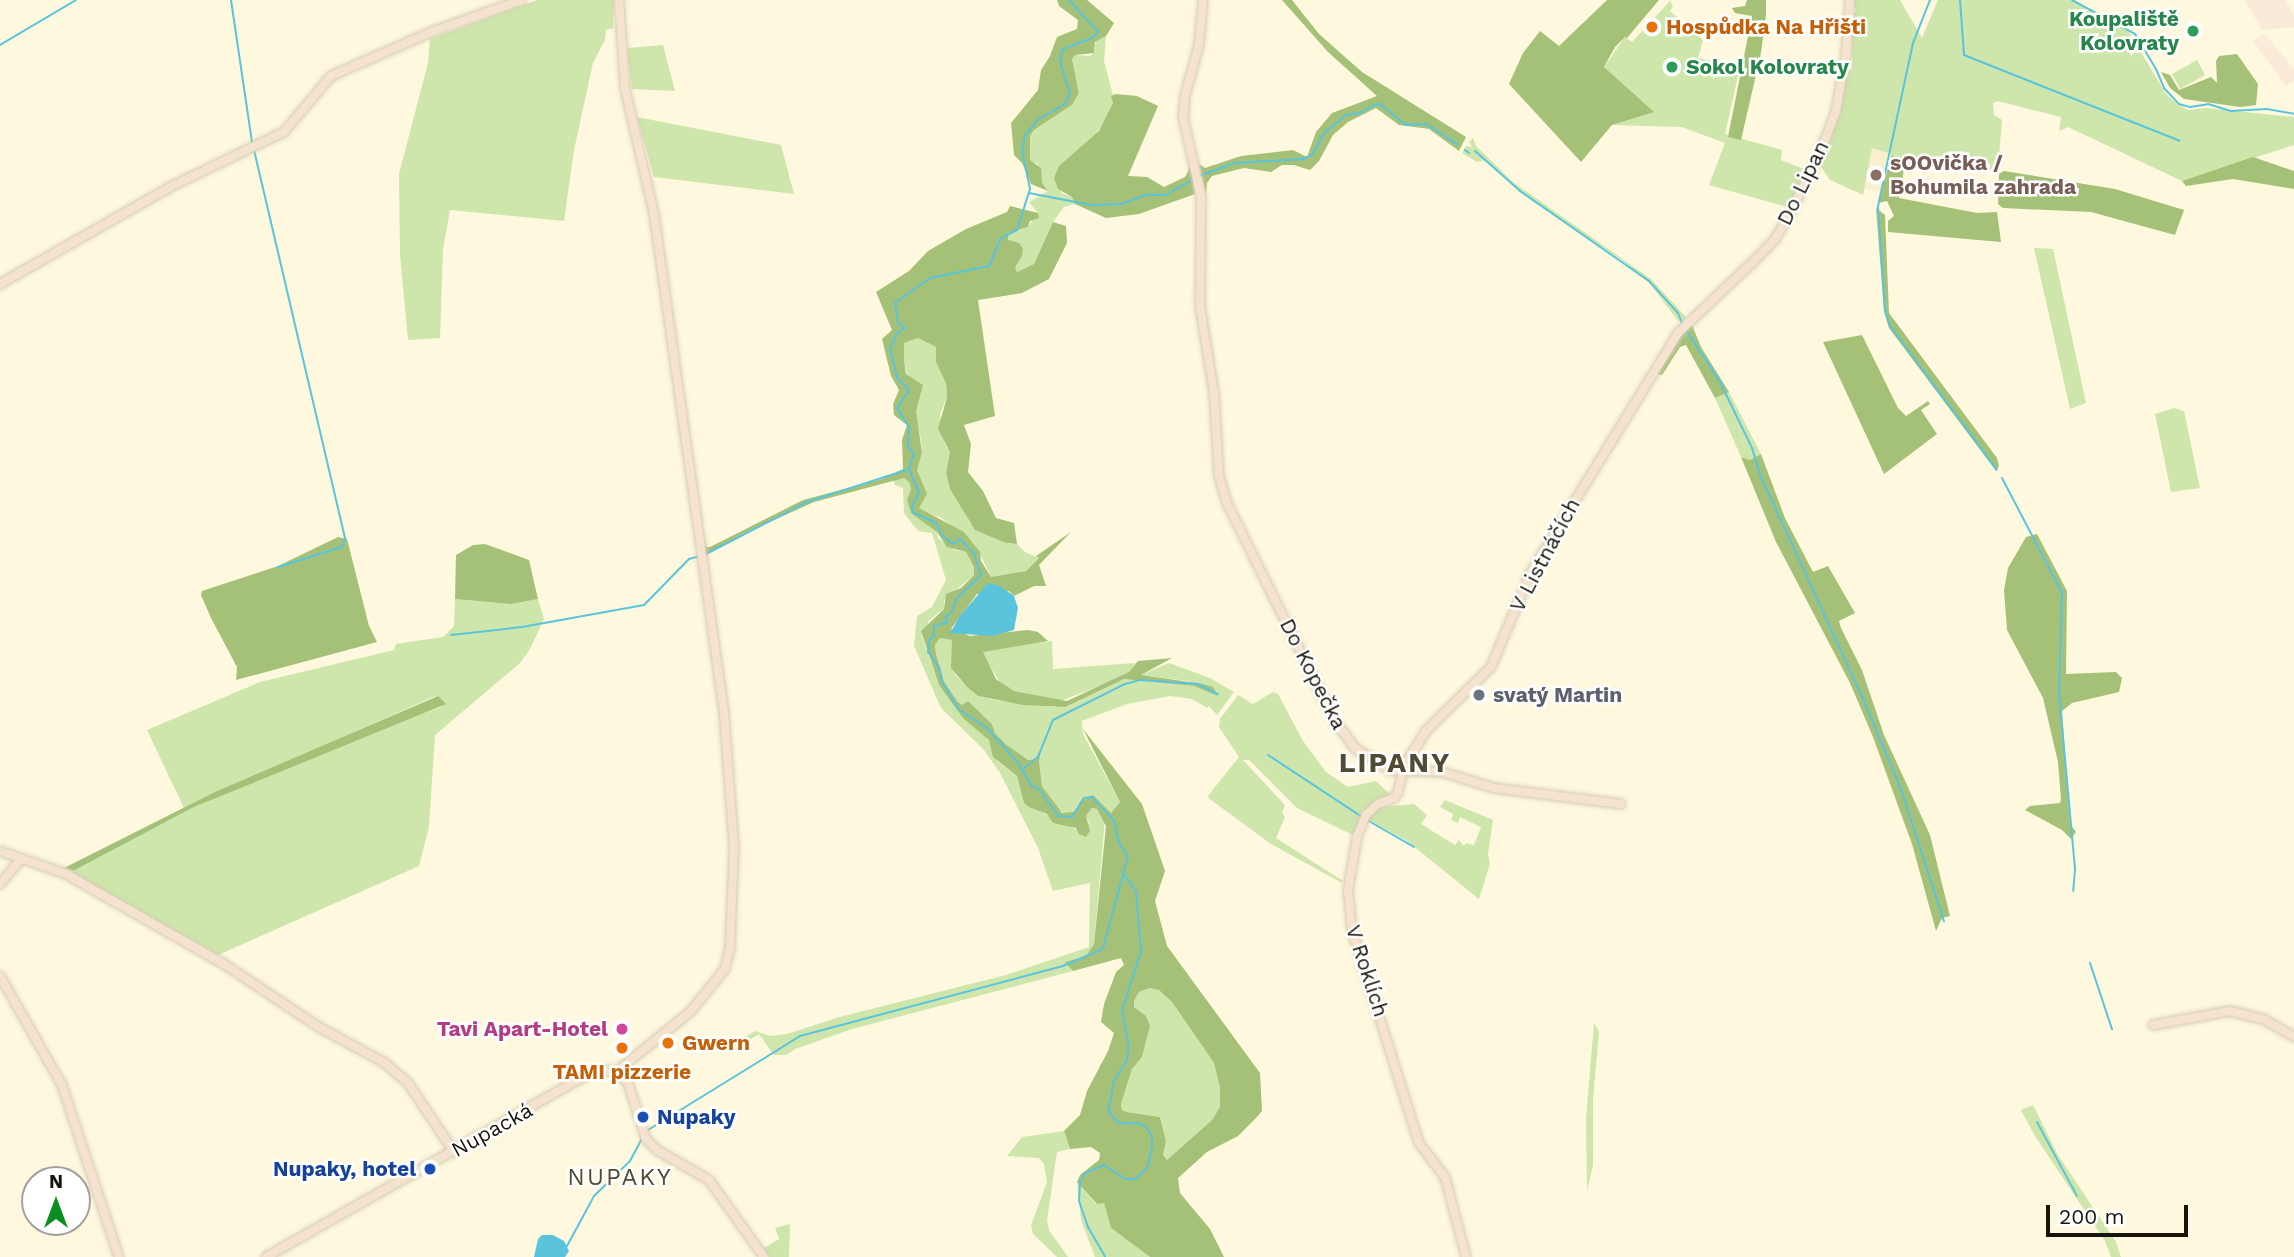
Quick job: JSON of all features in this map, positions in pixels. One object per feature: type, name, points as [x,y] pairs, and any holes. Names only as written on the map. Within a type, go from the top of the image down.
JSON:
[{"type":"street","points":[[0,284],[170,187],[284,132],[331,76],[431,33],[522,0]]},
{"type":"street","points":[[619,0],[625,88],[654,214],[724,712],[734,846],[730,947],[724,970],[690,1012],[616,1072],[628,1083],[644,1136],[657,1150],[709,1180],[764,1257]]},
{"type":"street","name":"Do Kopečka","points":[[1203,0],[1199,45],[1183,107],[1186,135],[1200,183],[1200,306],[1214,392],[1219,476],[1226,501],[1334,720],[1347,739],[1377,765],[1402,772],[1441,772],[1494,788],[1621,804]]},
{"type":"street","name":"Do Lipan","points":[[1681,328],[1756,259],[1775,239],[1788,216],[1820,153],[1839,100],[1850,0]]},
{"type":"street","name":"V Listnáčích","points":[[1402,772],[1426,731],[1491,667],[1530,574],[1681,328]]},
{"type":"street","name":"V Roklích","points":[[1402,772],[1400,787],[1394,798],[1373,808],[1364,819],[1350,865],[1348,911],[1419,1143],[1446,1177],[1466,1257]]},
{"type":"street","points":[[0,851],[66,874],[224,964],[320,1027],[385,1063],[408,1083],[454,1152]]},
{"type":"street","points":[[0,884],[21,859]]},
{"type":"street","points":[[0,976],[62,1085],[119,1257]]},
{"type":"street","points":[[2153,1025],[2230,1011],[2265,1020],[2294,1037]]},
{"type":"street","name":"Nupacká","points":[[266,1257],[592,1072],[604,1069],[616,1072]]},
{"type":"shaded area","points":[[2245,0],[2286,0],[2294,16],[2294,27],[2262,30]]},
{"type":"shaded area","points":[[2264,33],[2294,69],[2294,80],[2286,86],[2253,41]]},
{"type":"shaded area","name":"sOOvička / Bohumila zahrada","points":[[1872,148],[1892,154],[1880,192],[1864,188]]},
{"type":"green space","points":[[537,0],[614,0],[613,28],[606,30],[605,40],[593,63],[574,150],[564,221],[450,210],[443,249],[440,338],[408,340],[400,255],[399,174],[428,63],[430,39]]},
{"type":"green space","points":[[1057,0],[1087,0],[1114,23],[1106,36],[1095,42],[1094,53],[1075,55],[1072,59],[1079,93],[1072,105],[1034,130],[1030,136],[1030,160],[1041,168],[1042,183],[1048,191],[1031,184],[1022,163],[1014,155],[1011,123],[1038,90],[1041,70],[1057,37],[1077,29],[1078,20],[1059,6]]},
{"type":"green space","points":[[1282,0],[1292,0],[1319,34],[1362,72],[1466,137],[1459,151],[1429,129],[1399,125],[1376,108],[1348,122],[1333,135],[1319,161],[1310,170],[1294,165],[1282,165],[1271,172],[1244,168],[1212,176],[1207,183],[1206,194],[1199,164],[1205,168],[1241,156],[1293,150],[1307,157],[1316,132],[1332,113],[1377,96],[1328,52]]},
{"type":"green space","points":[[1607,0],[1659,0],[1627,38],[1615,47],[1604,67],[1654,112],[1612,125],[1581,162],[1509,84],[1523,53],[1540,31],[1559,46]]},
{"type":"green space","points":[[1747,0],[1766,0],[1766,14],[1761,53],[1741,140],[1728,137],[1752,16],[1735,13],[1732,8],[1745,6]]},
{"type":"green space","points":[[1852,0],[1900,0],[1922,38],[1938,0],[2070,0],[2127,29],[2166,94],[2177,104],[2188,110],[2206,108],[2294,117],[2294,145],[2182,181],[2068,127],[2059,131],[2061,117],[1997,101],[1993,103],[1994,115],[2002,120],[1998,170],[1920,158],[1912,168],[1895,168],[1892,154],[1872,148],[1863,195],[1830,180],[1820,165],[1841,103],[1848,69],[1852,70],[1852,14],[1855,14],[1856,8],[1852,8]]},
{"type":"green space","name":"Sokol Kolovraty","points":[[1670,1],[1673,6],[1670,11],[1703,40],[1698,58],[1740,67],[1725,134],[1782,150],[1781,160],[1809,171],[1787,207],[1709,185],[1725,143],[1682,127],[1612,125],[1653,112],[1604,67],[1625,37],[1632,42]]},
{"type":"green space","points":[[1106,36],[1104,61],[1114,99],[1108,116],[1095,136],[1059,166],[1061,193],[1072,197],[1075,204],[1064,207],[1053,222],[1034,264],[1017,272],[1014,267],[1022,256],[1008,241],[1008,233],[1028,227],[1038,213],[1029,202],[1048,191],[1042,183],[1038,164],[1030,161],[1030,136],[1034,130],[1072,105],[1079,93],[1072,59],[1075,55],[1090,56],[1094,53],[1096,41]]},
{"type":"green space","points":[[663,45],[675,91],[632,89],[627,48]]},
{"type":"green space","points":[[2237,54],[2258,84],[2256,105],[2240,107],[2184,99],[2170,88],[2161,72],[2170,75],[2179,90],[2211,77],[2217,83],[2216,61],[2219,56]]},
{"type":"green space","points":[[2197,60],[2205,75],[2180,89],[2172,74]]},
{"type":"green space","points":[[1111,96],[1137,96],[1158,106],[1128,176],[1147,177],[1164,187],[1185,177],[1190,167],[1195,194],[1139,214],[1106,218],[1075,204],[1072,197],[1058,189],[1054,178],[1059,166],[1099,131],[1113,103]]},
{"type":"green space","points":[[637,117],[781,145],[794,194],[654,177]]},
{"type":"green space","points":[[1473,138],[1476,146],[1513,182],[1651,279],[1686,317],[1684,321],[1678,321],[1648,281],[1622,260],[1532,201],[1486,160],[1477,162],[1462,153],[1466,146],[1472,147],[1469,142]]},
{"type":"green space","points":[[1892,154],[1898,163],[1896,168],[1904,169],[1899,198],[1977,213],[1997,212],[2001,242],[1888,232],[1888,221],[1894,216],[1887,201],[1878,203]]},
{"type":"green space","points":[[2253,157],[2294,171],[2294,189],[2233,179],[2186,186],[2182,181]]},
{"type":"green space","points":[[2004,171],[2115,189],[2184,210],[2175,235],[2091,212],[2003,208],[1998,204],[1999,174]]},
{"type":"green space","points":[[1010,206],[1038,213],[1039,218],[1030,221],[1028,227],[1008,233],[1008,240],[1019,243],[1023,249],[1015,267],[1017,272],[1034,264],[1053,222],[1066,226],[1067,243],[1049,279],[1022,293],[978,300],[995,416],[964,425],[971,444],[968,472],[983,491],[996,518],[1014,523],[1017,544],[1006,543],[975,530],[950,489],[946,473],[950,452],[938,429],[947,397],[946,383],[936,362],[936,347],[918,338],[904,343],[904,360],[906,374],[923,385],[916,411],[922,453],[917,470],[927,494],[919,508],[964,532],[980,552],[981,561],[991,577],[1026,571],[1039,558],[1036,556],[1071,532],[1039,565],[1046,586],[1034,586],[1014,596],[1009,591],[977,594],[951,629],[970,636],[1028,630],[1038,632],[1048,641],[983,652],[996,679],[1014,691],[1067,701],[1129,672],[1138,661],[1172,658],[1141,675],[1203,684],[1213,687],[1218,696],[1194,686],[1124,679],[1065,707],[1023,705],[978,696],[967,687],[951,668],[952,640],[940,638],[935,645],[936,654],[944,681],[957,701],[962,705],[968,701],[992,724],[995,733],[1007,745],[1028,760],[1035,759],[1042,747],[1039,761],[1042,786],[1062,813],[1074,812],[1080,802],[1093,795],[1111,813],[1120,802],[1083,729],[1142,804],[1165,871],[1155,901],[1167,946],[1260,1073],[1262,1111],[1238,1136],[1207,1152],[1178,1178],[1180,1193],[1210,1229],[1224,1257],[1150,1257],[1111,1228],[1104,1203],[1097,1204],[1077,1182],[1080,1175],[1099,1160],[1100,1153],[1091,1147],[1070,1149],[1064,1131],[1080,1115],[1087,1091],[1108,1051],[1114,1033],[1101,1022],[1104,1004],[1116,972],[1124,965],[1121,958],[1073,971],[1065,962],[1086,956],[1094,944],[1106,826],[1097,809],[1092,808],[1086,816],[1090,831],[1086,837],[1079,834],[1076,828],[1053,823],[1047,814],[1024,803],[1017,776],[993,757],[989,740],[963,718],[939,685],[921,631],[944,609],[946,594],[961,588],[974,575],[974,567],[966,552],[947,547],[937,532],[911,513],[907,500],[911,489],[904,478],[814,502],[743,534],[706,555],[705,562],[704,542],[706,547],[710,547],[803,500],[882,479],[903,469],[902,440],[907,425],[894,415],[893,404],[899,390],[891,376],[882,339],[892,330],[876,292],[909,271],[928,251],[966,229],[1007,212]],"holes":[[[1150,988],[1159,990],[1172,1002],[1214,1063],[1220,1088],[1220,1107],[1212,1120],[1167,1160],[1163,1155],[1166,1141],[1160,1117],[1127,1112],[1122,1110],[1121,1104],[1132,1069],[1142,1057],[1150,1026],[1146,1016],[1134,1007],[1134,1001],[1139,992]]]},
{"type":"green space","points":[[1876,208],[1885,215],[1889,313],[1997,458],[1999,466],[1996,471],[1889,328],[1884,311]]},
{"type":"green space","points":[[2034,248],[2053,249],[2086,403],[2070,409]]},
{"type":"green space","points":[[1692,325],[1701,347],[1729,392],[1715,398],[1686,345],[1680,347],[1662,375],[1656,374],[1680,335]]},
{"type":"green space","points":[[1862,335],[1898,408],[1906,416],[1928,401],[1930,404],[1921,410],[1937,434],[1884,474],[1823,342]]},
{"type":"green space","points":[[918,338],[936,347],[946,383],[947,397],[940,414],[944,442],[950,452],[946,473],[950,489],[966,511],[969,522],[1009,544],[1017,544],[1025,552],[1039,558],[1026,571],[991,577],[981,556],[956,529],[940,517],[922,512],[919,508],[920,501],[926,497],[917,469],[922,453],[921,440],[904,360],[904,343]]},
{"type":"green space","points":[[1729,392],[1761,454],[1750,460],[1741,457],[1715,398]]},
{"type":"green space","points":[[2174,408],[2184,411],[2200,488],[2171,492],[2155,414]]},
{"type":"green space","points":[[1761,454],[1785,518],[1813,572],[1828,566],[1855,613],[1839,621],[1841,628],[1862,670],[1884,735],[1930,835],[1950,916],[1942,918],[1936,931],[1912,844],[1873,737],[1850,683],[1776,542],[1741,457],[1750,460]]},
{"type":"green space","points":[[904,478],[911,489],[907,500],[937,532],[938,538],[954,550],[966,552],[974,567],[974,575],[944,600],[944,608],[929,621],[922,637],[939,685],[989,740],[998,762],[1017,776],[1024,803],[1079,831],[1089,823],[1086,816],[1092,808],[1097,809],[1105,819],[1094,944],[1086,956],[1066,962],[1073,971],[852,1029],[795,1049],[786,1055],[774,1055],[759,1034],[731,1052],[727,1049],[755,1031],[770,1036],[787,1034],[843,1016],[1006,975],[1089,947],[1090,883],[1053,891],[1038,848],[1000,773],[984,750],[941,708],[914,646],[917,616],[932,607],[946,580],[932,533],[918,531],[904,513],[903,488],[895,485],[893,480]]},
{"type":"green space","points":[[2037,534],[2067,591],[2066,674],[2116,672],[2122,678],[2119,692],[2072,703],[2062,711],[2070,824],[2076,832],[2071,839],[2062,830],[2025,810],[2030,806],[2060,803],[2061,799],[2058,762],[2043,698],[2007,630],[2004,590],[2008,568],[2026,537]]},
{"type":"green space","points":[[338,537],[347,539],[369,626],[377,642],[236,680],[237,667],[211,618],[201,595],[202,591],[278,566]]},
{"type":"green space","points":[[485,544],[529,560],[538,599],[511,604],[455,599],[456,555],[473,545]]},
{"type":"green space","points":[[455,599],[511,604],[538,599],[544,619],[529,651],[519,664],[435,735],[429,826],[419,866],[218,955],[71,872],[194,807],[389,725],[441,707],[438,696],[433,697],[184,808],[147,730],[260,682],[394,650],[396,644],[443,637],[454,626]]},
{"type":"green space","points":[[940,638],[952,640],[955,674],[967,687],[978,696],[999,701],[1054,707],[1124,679],[1194,686],[1217,695],[1218,692],[1188,681],[1141,675],[1169,663],[1210,678],[1234,692],[1217,715],[1209,706],[1207,708],[1192,699],[1170,696],[1127,704],[1082,721],[1083,734],[1120,802],[1111,813],[1080,802],[1074,812],[1067,815],[1057,809],[1042,786],[1039,761],[1042,747],[1035,759],[1025,760],[995,733],[992,724],[968,701],[962,705],[957,701],[944,681],[936,654],[935,645]]},
{"type":"green space","points":[[1052,641],[1053,669],[1135,663],[1130,672],[1119,678],[1061,701],[1014,691],[1002,685],[982,654],[985,650]]},
{"type":"green space","points":[[1273,692],[1278,694],[1303,741],[1326,772],[1348,787],[1376,781],[1394,798],[1373,808],[1357,837],[1297,808],[1249,760],[1243,760],[1285,805],[1282,812],[1285,817],[1276,838],[1343,881],[1342,883],[1271,844],[1207,797],[1239,757],[1219,727],[1220,719],[1238,695],[1253,704]]},
{"type":"green space","points":[[438,696],[446,704],[194,807],[73,871],[64,868],[215,792]]},
{"type":"green space","points":[[1445,800],[1493,820],[1488,854],[1490,864],[1479,899],[1407,841],[1367,819],[1379,807],[1414,804],[1427,815],[1421,824],[1455,845],[1459,840],[1464,846],[1466,843],[1474,845],[1481,827],[1460,817],[1458,823],[1451,820],[1453,814],[1440,807]]},
{"type":"green space","points":[[1150,988],[1159,990],[1172,1002],[1214,1063],[1220,1088],[1220,1107],[1212,1120],[1167,1160],[1163,1155],[1166,1141],[1160,1117],[1127,1112],[1122,1110],[1121,1104],[1132,1069],[1142,1057],[1150,1026],[1146,1016],[1134,1007],[1134,1001],[1139,992]]},
{"type":"green space","points":[[1594,1023],[1599,1032],[1593,1100],[1593,1165],[1587,1191],[1586,1119]]},
{"type":"green space","points":[[2033,1105],[2058,1155],[2116,1242],[2121,1257],[2111,1257],[2105,1241],[2035,1136],[2021,1110]]},
{"type":"green space","points":[[1064,1131],[1070,1149],[1057,1152],[1047,1220],[1049,1230],[1068,1257],[1057,1257],[1033,1234],[1031,1225],[1047,1182],[1044,1164],[1039,1158],[1007,1156],[1022,1137]]},
{"type":"green space","points":[[1077,1182],[1096,1204],[1104,1202],[1111,1228],[1150,1257],[1095,1257],[1081,1220]]},
{"type":"green space","points":[[790,1224],[789,1257],[769,1257],[751,1236],[764,1248],[779,1239],[775,1228]]},
{"type":"water","points":[[988,583],[1000,586],[1014,596],[1018,608],[1014,630],[992,636],[950,633],[960,616]]},
{"type":"water","points":[[542,1235],[553,1235],[564,1241],[569,1251],[565,1257],[534,1257],[538,1239]]},
{"type":"waterway","points":[[0,45],[76,0]]},
{"type":"waterway","points":[[231,0],[252,142]]},
{"type":"waterway","points":[[1069,0],[1098,32],[1092,38],[1063,49],[1060,62],[1070,93],[1065,104],[1037,120],[1025,136],[1022,151],[1030,189],[1017,230],[1001,238],[989,266],[930,278],[895,303],[898,323],[905,328],[897,333],[890,349],[897,378],[909,390],[897,408],[909,427],[908,447],[914,453],[909,469],[919,492],[912,507],[914,513],[936,523],[943,536],[953,544],[960,539],[974,553],[981,575],[957,598],[951,613],[945,617],[948,622],[934,626],[934,636],[929,640],[928,652],[939,667],[942,682],[958,709],[987,728],[1018,763],[1032,786],[1038,788],[1058,816],[1072,817],[1084,798],[1092,797],[1114,821],[1119,843],[1128,856],[1123,873],[1136,891],[1141,951],[1122,1011],[1129,1046],[1127,1060],[1114,1081],[1108,1111],[1118,1123],[1141,1124],[1147,1128],[1152,1137],[1152,1147],[1147,1168],[1135,1179],[1125,1179],[1104,1165],[1085,1173],[1080,1182],[1079,1201],[1088,1227],[1105,1257]]},
{"type":"waterway","points":[[1930,0],[1913,43],[1878,206],[1885,311],[1890,326],[1997,470]]},
{"type":"waterway","points":[[1960,0],[1964,55],[2180,141]]},
{"type":"waterway","points":[[2072,0],[2135,34],[2164,88],[2179,104],[2190,107],[2208,104],[2231,111],[2267,109],[2294,114]]},
{"type":"waterway","points":[[1199,176],[1235,163],[1303,159],[1312,155],[1325,132],[1346,115],[1360,113],[1380,104],[1406,125],[1426,124],[1458,145]]},
{"type":"waterway","points":[[254,150],[345,539],[342,547],[278,567]]},
{"type":"waterway","points":[[1465,150],[1469,153]]},
{"type":"waterway","points":[[1475,151],[1520,191],[1649,281],[1678,313],[1682,323]]},
{"type":"waterway","points":[[1029,193],[1091,205],[1122,204],[1145,195],[1165,195],[1194,179]]},
{"type":"waterway","points":[[1686,330],[1719,380],[1752,448],[1761,477],[1861,694],[1901,789],[1944,921]]},
{"type":"waterway","points":[[706,554],[807,502],[909,469]]},
{"type":"waterway","points":[[2002,478],[2062,593],[2059,693],[2075,870],[2073,891]]},
{"type":"waterway","points":[[451,635],[522,627],[644,605],[689,559],[700,556]]},
{"type":"waterway","points":[[1023,769],[1038,757],[1053,720],[1125,684],[1140,680],[1198,684],[1218,694]]},
{"type":"waterway","points":[[1268,755],[1362,817]]},
{"type":"waterway","points":[[1367,820],[1414,847]]},
{"type":"waterway","points":[[648,1130],[800,1036],[1063,966],[1103,949],[1123,874]]},
{"type":"waterway","points":[[2090,963],[2112,1029]]},
{"type":"waterway","points":[[2037,1122],[2077,1196]]},
{"type":"waterway","points":[[567,1246],[594,1196],[630,1161],[643,1137]]},
{"type":"place","name":"Hospůdka Na Hřišti","points":[[1652,27]]},
{"type":"place","name":"Koupaliště Kolovraty","points":[[2193,31]]},
{"type":"place","name":"Sokol Kolovraty","points":[[1672,67]]},
{"type":"place","name":"sOOvička / Bohumila zahrada","points":[[1876,175]]},
{"type":"place","name":"svatý Martin","points":[[1479,695]]},
{"type":"place","name":"Tavi Apart-Hotel","points":[[622,1029]]},
{"type":"place","name":"Gwern","points":[[668,1043]]},
{"type":"place","name":"TAMI pizzerie","points":[[622,1048]]},
{"type":"place","name":"Nupaky","points":[[643,1117]]},
{"type":"place","name":"Nupaky, hotel","points":[[430,1169]]},
{"type":"district","name":"LIPANY","points":[[1395,763]]},
{"type":"district","name":"NUPAKY","points":[[620,1178]]}]
